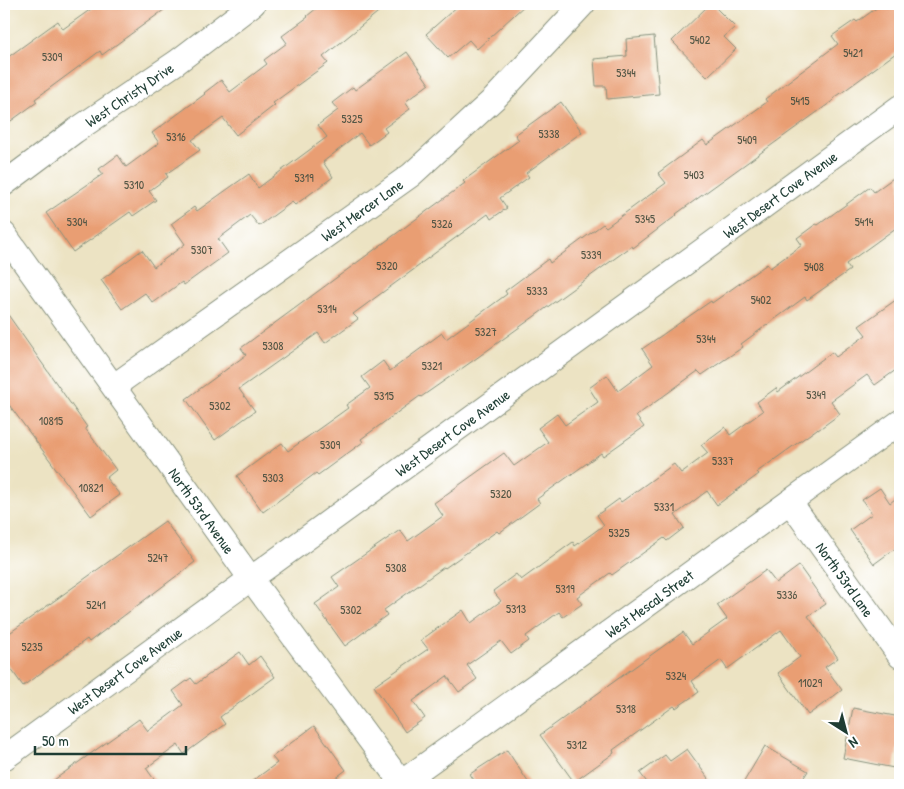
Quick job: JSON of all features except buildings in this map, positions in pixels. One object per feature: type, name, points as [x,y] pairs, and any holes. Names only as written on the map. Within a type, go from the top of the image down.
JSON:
[{"type":"street","name":"West Christy Drive","points":[[4,184],[75,131],[177,62],[252,4]]},
{"type":"street","name":"West Mercer Lane","points":[[114,386],[411,175],[495,98],[583,4]]},
{"type":"street","name":"West Desert Cove Avenue","points":[[4,758],[900,108]]},
{"type":"street","name":"North 53rd Avenue","points":[[4,234],[251,579],[401,784]]},
{"type":"street","name":"West Mescal Street","points":[[401,784],[900,422]]},
{"type":"street","name":"North 53rd Lane","points":[[790,502],[900,656]]}]
